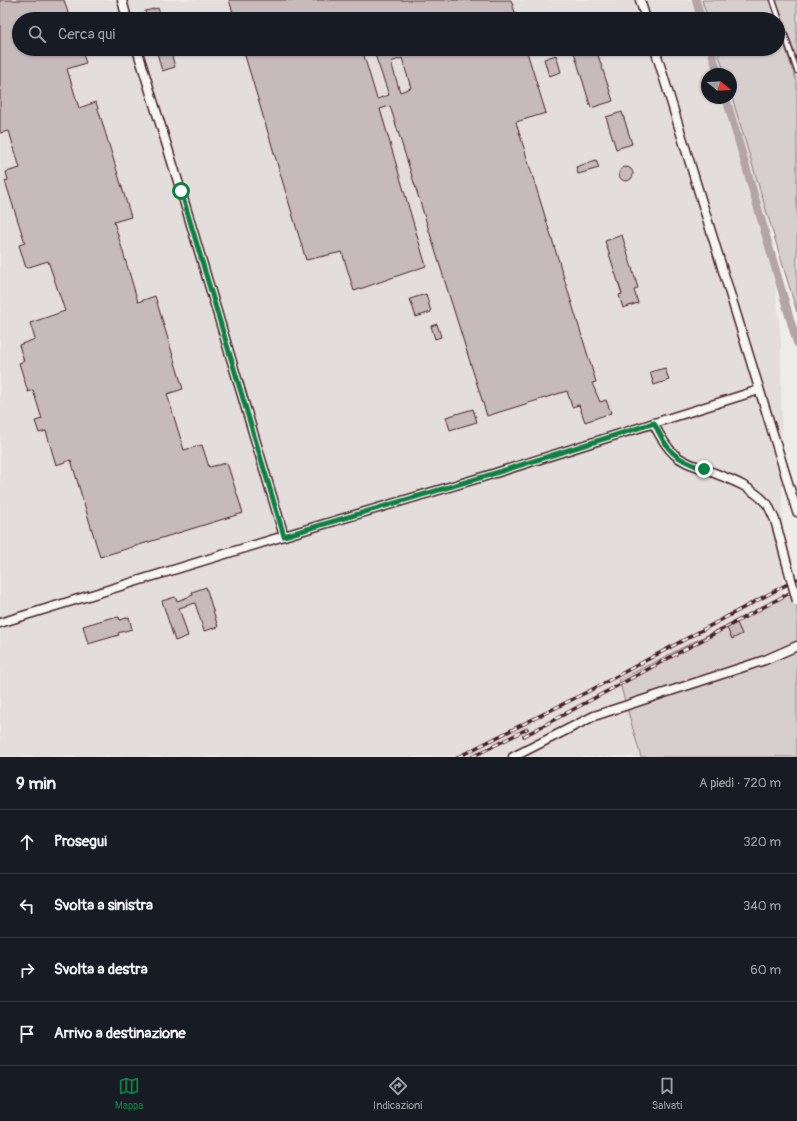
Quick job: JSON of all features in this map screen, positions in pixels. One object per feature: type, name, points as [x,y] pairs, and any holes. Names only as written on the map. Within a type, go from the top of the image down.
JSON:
[{"type":"street","points":[[122,0],[126,12]]},
{"type":"street","points":[[640,0],[644,12]]},
{"type":"street","points":[[139,56],[284,536]]},
{"type":"street","points":[[657,56],[797,512]]},
{"type":"street","points":[[0,623],[486,476],[759,390]]},
{"type":"street","points":[[654,423],[664,442],[672,453],[680,460],[750,489],[768,505],[774,520],[797,601]]},
{"type":"street","points":[[512,757],[594,716],[765,660],[797,646]]},
{"type":"lane","points":[[773,0],[777,12]]},
{"type":"lane","points":[[785,36],[797,71]]},
{"type":"shaded area","points":[[0,0],[728,0],[732,12],[12,12],[12,56],[744,56],[752,85],[781,338],[783,615],[648,757],[0,757]]},
{"type":"shaded area","points":[[702,0],[769,0],[773,12],[706,12]]},
{"type":"shaded area","points":[[776,0],[797,0],[797,60],[785,26],[785,12],[780,12]]},
{"type":"shaded area","points":[[785,47],[797,82],[797,312],[734,104],[737,104],[737,68],[723,68],[719,56],[785,56]]},
{"type":"shaded area","points":[[797,589],[797,757],[641,757],[619,680]]},
{"type":"building","points":[[0,0],[64,0],[68,12],[12,12],[12,56],[84,56],[86,63],[67,69],[79,108],[96,102],[131,217],[114,222],[138,302],[155,296],[183,389],[167,394],[184,450],[202,445],[209,467],[227,463],[243,513],[100,557],[71,460],[56,465],[46,431],[39,433],[35,421],[42,419],[33,390],[28,392],[19,363],[24,361],[19,345],[35,339],[30,323],[65,311],[48,261],[26,268],[19,245],[25,243],[5,181],[8,180],[6,172],[20,168],[9,131],[0,133]]},
{"type":"building","points":[[229,0],[511,0],[515,12],[233,12]]},
{"type":"building","points":[[158,8],[159,12],[145,12]]},
{"type":"building","points":[[158,56],[172,56],[175,67],[162,71]]},
{"type":"building","points":[[245,56],[364,56],[377,99],[389,95],[375,56],[528,56],[546,113],[516,122],[596,382],[592,383],[600,402],[606,400],[611,413],[585,422],[579,405],[572,407],[567,391],[487,416],[390,106],[380,109],[426,266],[354,291],[342,252],[306,260]],"holes":[[[402,58],[411,88],[400,92],[391,62]]]},
{"type":"building","points":[[556,56],[561,72],[549,76],[544,59]]},
{"type":"building","points":[[575,56],[598,56],[613,101],[591,108]]},
{"type":"building","points":[[622,112],[632,144],[616,149],[606,117]]},
{"type":"building","points":[[596,160],[599,168],[578,174],[576,167]]},
{"type":"building","points":[[626,167],[631,169],[633,174],[631,179],[626,181],[621,179],[619,174],[621,169]]},
{"type":"building","points":[[622,235],[638,288],[634,290],[638,303],[623,308],[619,295],[622,294],[605,241]]},
{"type":"building","points":[[426,294],[431,312],[416,317],[410,299]]},
{"type":"building","points":[[437,324],[441,337],[435,339],[431,326]]},
{"type":"building","points":[[665,368],[669,380],[654,385],[650,372]]},
{"type":"building","points":[[473,409],[477,422],[450,430],[446,417]]},
{"type":"building","points":[[206,587],[218,627],[204,631],[195,603],[179,608],[188,636],[175,641],[162,601],[175,597],[177,601],[193,595],[192,592]]},
{"type":"building","points":[[113,617],[119,617],[120,620],[129,617],[132,629],[118,633],[119,635],[88,644],[83,626]]},
{"type":"building","points":[[737,623],[742,634],[732,639],[727,628]]},
{"type":"waterway","points":[[696,0],[699,12]]},
{"type":"waterway","points":[[713,56],[716,68]]},
{"type":"waterway","points":[[728,104],[797,343]]},
{"type":"railway","points":[[458,757],[593,689],[797,579]]},
{"type":"railway","points":[[524,736],[797,589]]},
{"type":"railway","points":[[472,757],[527,729]]},
{"type":"route","points":[[181,191],[284,536],[486,476],[654,423],[664,442],[672,453],[680,460],[704,469]]}]
